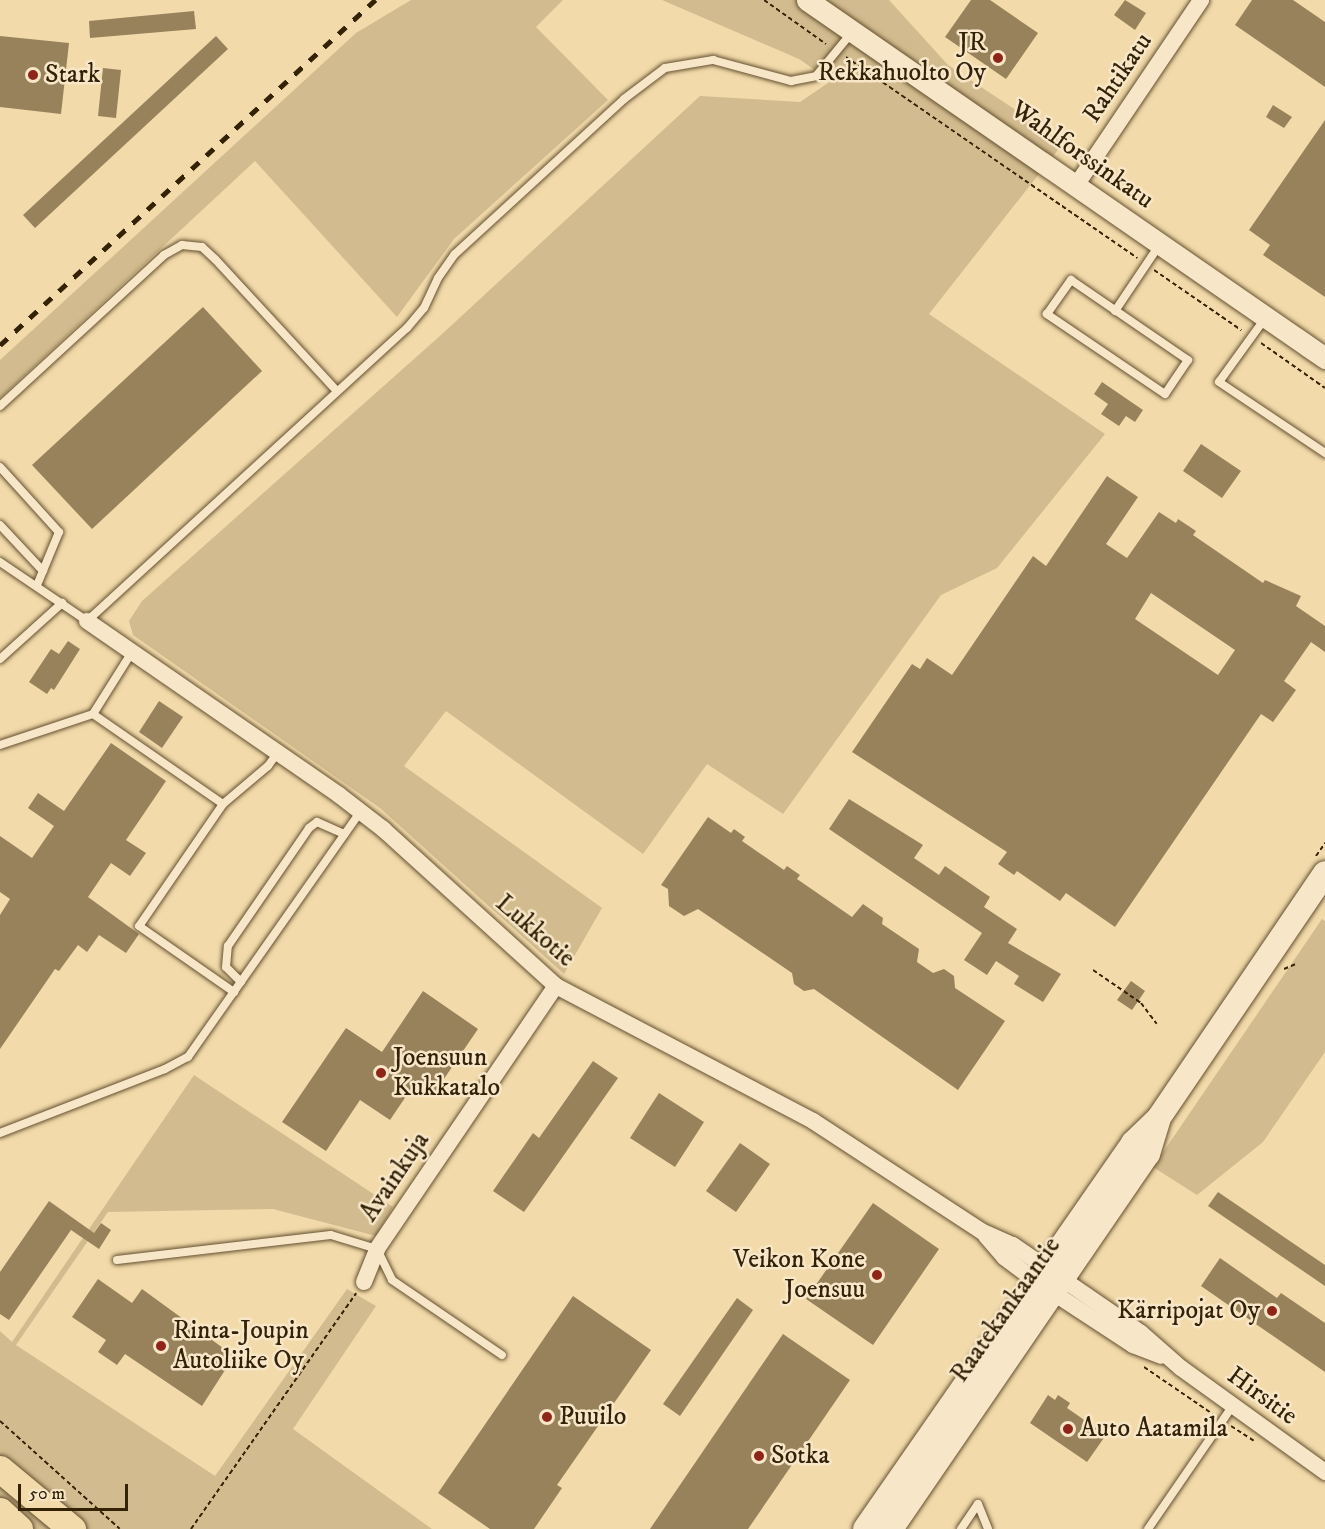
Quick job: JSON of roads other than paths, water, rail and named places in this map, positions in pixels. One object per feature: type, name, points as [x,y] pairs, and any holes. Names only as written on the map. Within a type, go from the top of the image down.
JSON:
[{"type":"highway","points":[[0,1469],[72,1529]]},
{"type":"highway","points":[[0,1483],[49,1529]]},
{"type":"highway","points":[[0,1511],[19,1529]]},
{"type":"main road","name":"Raatekankaantie","points":[[865,1529],[1051,1279],[1148,1154],[1158,1119],[1325,873]]},
{"type":"main road","name":"Raatekankaantie","points":[[891,1529],[1051,1279]]},
{"type":"street","name":"Wahlforssinkatu","points":[[807,0],[1325,357]]},
{"type":"street","name":"Rahtikatu","points":[[1077,184],[1201,0]]},
{"type":"street","name":"Lukkotie","points":[[87,621],[361,811],[556,986],[813,1121],[981,1231],[1004,1257],[1051,1279]]},
{"type":"street","name":"Avainkuja","points":[[364,1282],[377,1249],[556,986]]},
{"type":"street","name":"Hirsitie","points":[[1051,1279],[1132,1345],[1170,1359],[1228,1414],[1325,1472]]},
{"type":"lane","points":[[0,562],[87,621],[336,390],[407,328],[424,308],[438,278],[455,254],[624,99],[665,68],[713,60],[791,81],[816,76],[853,31]]},
{"type":"lane","points":[[1115,311],[1161,243]]},
{"type":"lane","points":[[0,406],[164,255],[182,245],[202,248],[215,259],[336,390]]},
{"type":"lane","points":[[1071,280],[1115,311],[1188,360],[1165,394],[1047,314],[1071,280]]},
{"type":"lane","points":[[1266,316],[1219,382],[1325,453]]},
{"type":"lane","points":[[0,467],[59,532],[37,585]]},
{"type":"lane","points":[[0,525],[43,571]]},
{"type":"lane","points":[[0,659],[62,603]]},
{"type":"lane","points":[[0,745],[93,714],[132,652]]},
{"type":"lane","points":[[93,714],[223,804]]},
{"type":"lane","points":[[234,992],[139,926],[223,804],[268,766],[278,752]]},
{"type":"lane","points":[[0,1133],[165,1069],[188,1057],[361,811]]},
{"type":"lane","points":[[241,982],[226,967],[228,946],[302,838],[317,822],[344,834]]},
{"type":"lane","points":[[117,1260],[331,1235],[377,1249],[392,1280],[502,1355]]},
{"type":"lane","points":[[1148,1529],[1228,1414]]},
{"type":"lane","points":[[961,1529],[978,1504],[988,1529]]},
{"type":"railway","points":[[0,345],[375,0]]},
{"type":"place","name":"JR Rekkahuolto Oy","points":[[998,58]]},
{"type":"place","name":"Stark","points":[[33,75]]},
{"type":"place","name":"Joensuun Kukkatalo","points":[[381,1073]]},
{"type":"place","name":"Veikon Kone Joensuu","points":[[877,1275]]},
{"type":"place","name":"Kärripojat Oy","points":[[1272,1311]]},
{"type":"place","name":"Rinta-Joupin Autoliike Oy","points":[[161,1346]]},
{"type":"place","name":"Puuilo","points":[[547,1417]]},
{"type":"place","name":"Auto Aatamila","points":[[1068,1429]]},
{"type":"place","name":"Sotka","points":[[759,1456]]}]
